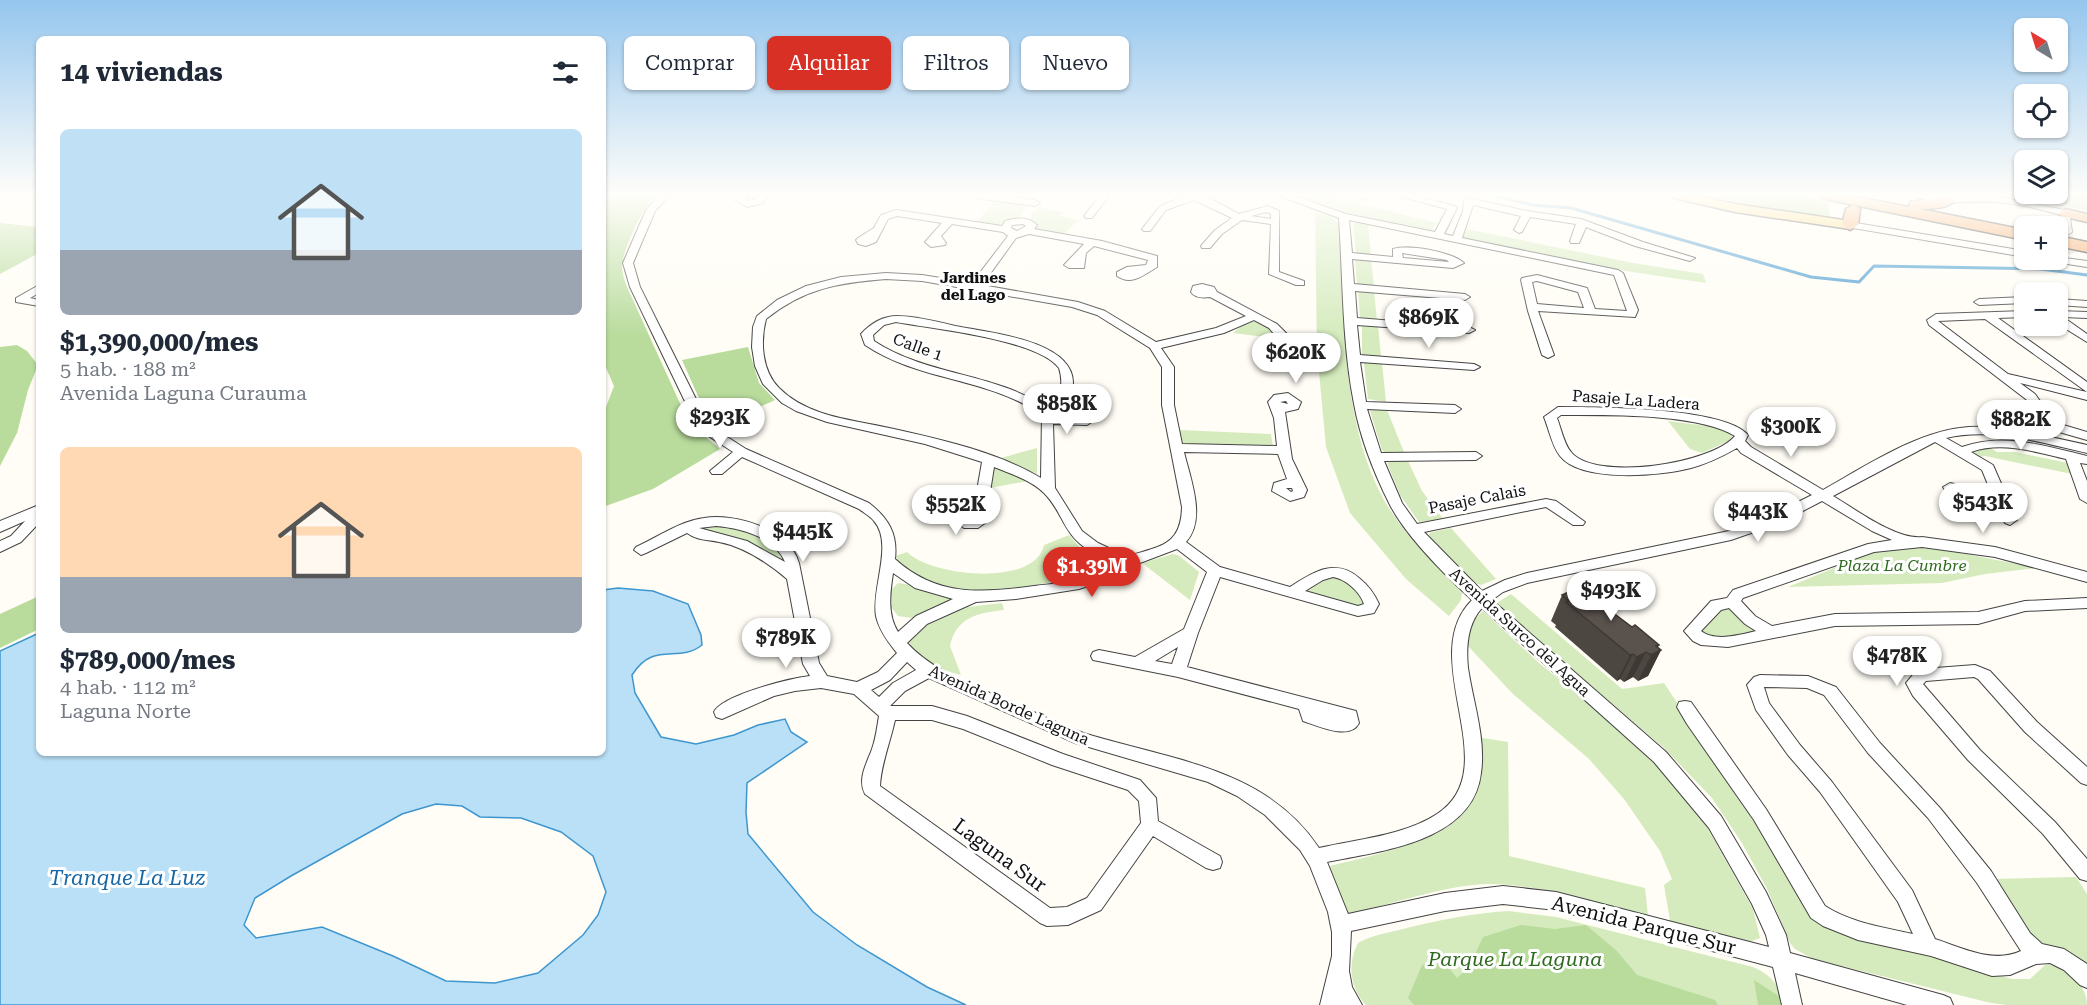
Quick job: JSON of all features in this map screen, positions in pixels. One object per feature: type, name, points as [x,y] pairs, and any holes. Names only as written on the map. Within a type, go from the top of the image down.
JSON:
[{"type":"highway","points":[[2068,243],[2081,257]]},
{"type":"street","name":"Avenida Borde Laguna","points":[[636,242],[629,257],[630,273],[697,414],[714,434],[741,452],[871,510],[882,521],[889,536],[884,582],[884,616],[903,648],[929,670],[1021,713],[1089,741],[1198,772],[1228,783],[1274,813],[1302,841],[1314,857],[1337,907],[1341,924],[1342,955],[1330,1005]]},
{"type":"street","points":[[975,287],[1003,242]]},
{"type":"street","points":[[1082,254],[1092,242],[1139,252],[1153,258],[1153,265],[1147,268]]},
{"type":"street","points":[[1206,246],[1209,242]]},
{"type":"street","points":[[1274,242],[1274,274],[1300,283]]},
{"type":"street","name":"Avenida Surco del Agua","points":[[1346,242],[1354,358],[1360,405],[1376,457],[1396,504],[1440,560],[1481,600],[1660,757],[1716,822],[1759,898],[1776,934],[1792,1005]]},
{"type":"street","points":[[1465,242],[1618,273],[1633,310],[1631,315],[1532,307]]},
{"type":"street","points":[[1625,242],[1638,248],[1690,258]]},
{"type":"street","points":[[1952,242],[2014,252]]},
{"type":"street","points":[[1347,256],[1460,263]]},
{"type":"street","points":[[888,560],[909,580],[932,590],[972,598],[1011,595],[1068,586],[1102,562],[1128,561],[1162,552],[1178,543],[1188,529],[1190,518],[1168,405],[1168,367],[1154,346],[1101,313],[1074,304],[922,278],[886,276],[841,280],[810,288],[781,302],[761,318],[758,339],[759,360],[775,392],[804,409],[834,420],[930,442],[989,460],[1034,480],[1048,489],[1058,500],[1074,529],[1102,562]]},
{"type":"street","points":[[1548,355],[1532,307],[1526,280],[1537,279],[1583,290],[1591,312]]},
{"type":"street","points":[[1349,287],[1465,297]]},
{"type":"street","points":[[36,290],[20,300],[36,303]]},
{"type":"street","points":[[1211,293],[1279,331],[1281,334],[1278,349]]},
{"type":"street","points":[[1979,302],[2014,300]]},
{"type":"street","points":[[2068,303],[2087,304]]},
{"type":"street","points":[[2068,314],[2087,315]]},
{"type":"street","points":[[1154,346],[1220,331],[1252,315]]},
{"type":"street","points":[[2014,315],[1936,317],[1932,320],[2031,397],[2056,427],[2087,436]]},
{"type":"street","points":[[1988,316],[2087,388]]},
{"type":"street","name":"Calle 1","points":[[896,319],[1023,344],[1047,352],[1062,363],[1067,372],[1067,390],[1061,406],[1047,417],[1037,404],[1019,396],[907,364],[869,343],[867,334],[880,323],[896,319]]},
{"type":"street","points":[[1351,321],[1469,330]]},
{"type":"street","points":[[2068,327],[2087,339]]},
{"type":"street","points":[[1354,358],[1474,367]]},
{"type":"street","points":[[2006,376],[2087,396]]},
{"type":"street","points":[[1360,405],[1455,409]]},
{"type":"street","points":[[1280,407],[1284,450],[1294,484]]},
{"type":"street","name":"Pasaje La Ladera","points":[[1558,411],[1565,411],[1690,418],[1732,427],[1742,435],[1733,445],[1688,465],[1659,470],[1619,470],[1589,466],[1577,463],[1565,454],[1550,417],[1558,411]]},
{"type":"street","points":[[1048,489],[1047,417],[1087,421]]},
{"type":"street","points":[[1314,857],[1408,835],[1446,818],[1459,805],[1467,791],[1474,759],[1461,676],[1460,632],[1467,616],[1481,600],[1502,587],[1731,535],[1781,518],[1818,496],[1939,436],[1965,431],[1998,431],[2087,448]]},
{"type":"street","points":[[1939,436],[1965,450],[1989,468],[2010,520]]},
{"type":"street","points":[[1965,450],[1995,443],[2087,460]]},
{"type":"street","name":"Pasaje La Ladera","points":[[1733,445],[1740,453],[1770,468],[1847,514]]},
{"type":"street","points":[[1176,448],[1284,450]]},
{"type":"street","points":[[717,471],[741,452]]},
{"type":"street","points":[[1376,457],[1476,456]]},
{"type":"street","points":[[2072,457],[2087,499]]},
{"type":"street","points":[[981,505],[989,460]]},
{"type":"street","points":[[1950,487],[2001,498]]},
{"type":"street","name":"Pasaje Calais","points":[[1414,529],[1546,503],[1566,512],[1578,522]]},
{"type":"street","points":[[0,527],[36,510]]},
{"type":"street","points":[[1847,514],[1913,543]]},
{"type":"street","points":[[1847,514],[1871,533],[1878,541],[1878,546]]},
{"type":"street","points":[[0,547],[16,538],[36,517]]},
{"type":"street","points":[[641,550],[689,528],[699,535],[720,537],[742,544],[773,560],[794,577],[811,664],[822,682]]},
{"type":"street","points":[[2087,576],[1995,552],[1922,542],[1878,546],[1738,594],[1732,602],[1716,605],[1692,631],[1694,635],[1706,641],[1746,640],[1770,632],[1786,631],[1835,620],[1978,618],[2025,606],[2087,603]]},
{"type":"street","points":[[1178,543],[1215,571],[1358,611],[1369,609],[1372,604],[1370,598],[1349,576],[1339,571],[1327,572],[1292,592]]},
{"type":"street","points":[[1178,671],[1190,633],[1215,571]]},
{"type":"street","points":[[884,582],[909,580]]},
{"type":"street","points":[[859,689],[884,676],[903,648],[905,632],[914,624],[972,598]]},
{"type":"street","points":[[1732,602],[1750,620],[1770,632]]},
{"type":"street","points":[[884,616],[914,624]]},
{"type":"street","points":[[1136,664],[1190,633]]},
{"type":"street","points":[[1099,656],[1178,671],[1307,706]]},
{"type":"street","points":[[884,710],[899,687],[929,670]]},
{"type":"street","points":[[2087,778],[2031,727],[1984,675],[1975,671],[1922,675],[1916,679],[1914,683],[1919,692],[1974,755],[2049,828],[2087,873]]},
{"type":"street","points":[[1929,947],[1905,896],[1854,824],[1794,750],[1762,705],[1755,686],[1760,681],[1808,682],[1830,691],[1874,748],[1934,813],[1984,877],[2023,940],[2038,954]]},
{"type":"street","points":[[722,712],[758,694],[794,685],[822,682],[859,689],[884,710],[932,713],[967,723],[1058,760],[1134,785],[1147,798],[1150,825],[1213,862]]},
{"type":"street","points":[[1685,707],[1706,741],[1786,852],[1818,912],[1841,926],[1929,947],[1993,966],[2016,966],[2038,954],[2058,956],[2076,966],[2087,978]]},
{"type":"street","name":"Laguna Sur","points":[[884,710],[881,748],[872,769],[871,789],[1047,917],[1068,916],[1094,904],[1150,825]]},
{"type":"street","name":"Avenida Parque Sur","points":[[1341,924],[1445,902],[1503,896],[1556,901],[1943,1005]]},
{"type":"street","points":[[1339,971],[1343,990],[1352,1005]]},
{"type":"green space","points":[[0,242],[36,242],[36,255],[0,274]]},
{"type":"green space","points":[[606,242],[629,242],[622,266],[628,289],[683,410],[697,430],[720,449],[653,489],[606,506],[606,407],[614,386],[606,368]]},
{"type":"green space","points":[[1315,242],[1340,242],[1348,372],[1353,409],[1362,445],[1374,479],[1390,510],[1415,543],[1462,593],[1461,600],[1449,616],[1406,579],[1350,513],[1326,447],[1317,350]]},
{"type":"green space","points":[[1355,242],[1370,242],[1371,255],[1356,253]]},
{"type":"green space","points":[[1484,242],[1530,242],[1633,263],[1703,274],[1706,283],[1626,271]]},
{"type":"green space","points":[[1355,260],[1371,260],[1374,286],[1357,284]]},
{"type":"green space","points":[[1358,291],[1374,291],[1377,320],[1360,317]]},
{"type":"green space","points":[[1260,321],[1272,330],[1275,338],[1233,333],[1245,323]]},
{"type":"green space","points":[[1362,325],[1378,325],[1381,357],[1362,354]]},
{"type":"green space","points":[[17,345],[27,351],[36,362],[36,370],[28,390],[17,433],[0,466],[0,347]]},
{"type":"green space","points":[[748,347],[759,383],[775,400],[718,426],[702,405],[682,360]]},
{"type":"green space","points":[[1364,363],[1382,363],[1386,402],[1368,399]]},
{"type":"green space","points":[[1387,410],[1404,452],[1385,453],[1382,450],[1370,411]]},
{"type":"green space","points":[[1668,421],[1715,427],[1731,432],[1733,439],[1702,453],[1690,449]]},
{"type":"green space","points":[[1179,430],[1271,434],[1273,447],[1180,445]]},
{"type":"green space","points":[[1989,447],[1997,452],[2015,452],[2068,463],[2072,474],[1985,456],[1980,457],[1975,454],[1975,451]]},
{"type":"green space","points":[[1037,448],[1037,474],[1001,458]]},
{"type":"green space","points":[[1408,461],[1422,491],[1443,519],[1419,522],[1400,495],[1387,463]]},
{"type":"green space","points":[[991,465],[1028,481],[989,488]]},
{"type":"green space","points":[[707,525],[750,534],[768,543],[785,558],[780,561],[741,540],[700,530],[701,526]]},
{"type":"green space","points":[[1451,528],[1496,579],[1481,585],[1475,583],[1430,537],[1429,533]]},
{"type":"green space","points":[[1069,535],[1083,551],[1079,570],[1067,580],[1005,589],[974,591],[927,583],[897,563],[896,556],[907,552],[919,560],[958,572],[981,574],[1003,572],[1022,568],[1036,559],[1044,545]]},
{"type":"green space","name":"Plaza La Cumbre","points":[[1926,546],[2037,568],[1985,574],[1942,583],[1788,587],[1877,550]]},
{"type":"green space","points":[[1173,554],[1178,555],[1199,572],[1190,600],[1142,563]]},
{"type":"green space","points":[[1330,573],[1340,575],[1368,602],[1360,608],[1305,593],[1304,588]]},
{"type":"green space","points":[[898,583],[912,585],[953,599],[913,618],[898,616],[891,607],[891,590]]},
{"type":"green space","points":[[1511,594],[1622,689],[1664,683],[1776,852],[1818,922],[1826,928],[2012,979],[2030,979],[2045,965],[2053,965],[2074,977],[2083,990],[2087,1005],[1991,1003],[1813,959],[1795,949],[1742,843],[1712,798],[1663,747],[1495,604]]},
{"type":"green space","points":[[36,597],[36,630],[0,648],[0,614]]},
{"type":"green space","points":[[1002,603],[1004,610],[970,618],[957,629],[953,636],[950,646],[961,675],[929,662],[916,652],[906,638],[908,634],[967,607]]},
{"type":"green space","points":[[1731,604],[1760,630],[1743,636],[1720,639],[1697,629],[1719,607]]},
{"type":"green space","points":[[1483,611],[1539,663],[1610,720],[1665,774],[1706,825],[1753,909],[1760,938],[1749,942],[1670,921],[1664,885],[1672,879],[1660,851],[1624,799],[1589,759],[1513,694],[1467,645],[1470,626]]},
{"type":"green space","points":[[1477,737],[1508,742],[1509,856],[1645,888],[1648,916],[1547,891],[1487,884],[1454,888],[1348,914],[1328,869],[1330,866],[1401,848],[1438,833],[1452,824],[1463,808]]},
{"type":"green space","points":[[2076,877],[2087,894],[2087,965],[2060,948],[2038,942],[2031,937],[1993,879]]},
{"type":"green space","name":"Parque La Laguna","points":[[1509,911],[1556,917],[1753,967],[1774,982],[1780,992],[1783,1005],[1366,1005],[1356,991],[1351,967],[1358,943],[1380,934],[1442,920]]},
{"type":"green space","points":[[1521,925],[1555,929],[1586,925],[1617,951],[1637,975],[1715,1000],[1718,1005],[1414,1005],[1408,998],[1422,965],[1442,959],[1457,978],[1469,967],[1483,937]]},
{"type":"green space","points":[[1754,980],[1782,998],[1783,1005],[1758,1005]]},
{"type":"water","name":"Tranque La Luz","points":[[618,588],[653,591],[688,604],[701,635],[702,645],[684,653],[657,655],[649,658],[640,664],[632,675],[635,693],[661,737],[696,744],[785,719],[791,732],[807,742],[747,783],[748,834],[813,912],[857,945],[927,987],[966,1005],[0,1005],[0,651],[36,634],[36,756],[606,756],[606,590]],"holes":[[[436,804],[462,806],[480,817],[521,818],[561,832],[593,856],[606,892],[598,915],[583,935],[538,973],[495,983],[446,981],[322,927],[256,938],[244,925],[255,898],[402,814]]]},
{"type":"building","points":[[1582,586],[1587,590],[1590,588],[1616,610],[1612,612],[1632,627],[1635,625],[1659,645],[1656,646],[1661,650],[1651,655],[1646,652],[1637,657],[1630,655],[1566,602],[1569,601],[1562,595]]},
{"type":"waterway","points":[[1689,242],[1811,277],[1859,282],[1874,266],[2041,269],[2087,275]]},
{"type":"tunnel","points":[[2070,242],[2073,253]]},
{"type":"district","name":"Jardines del Lago","points":[[973,286]]}]
